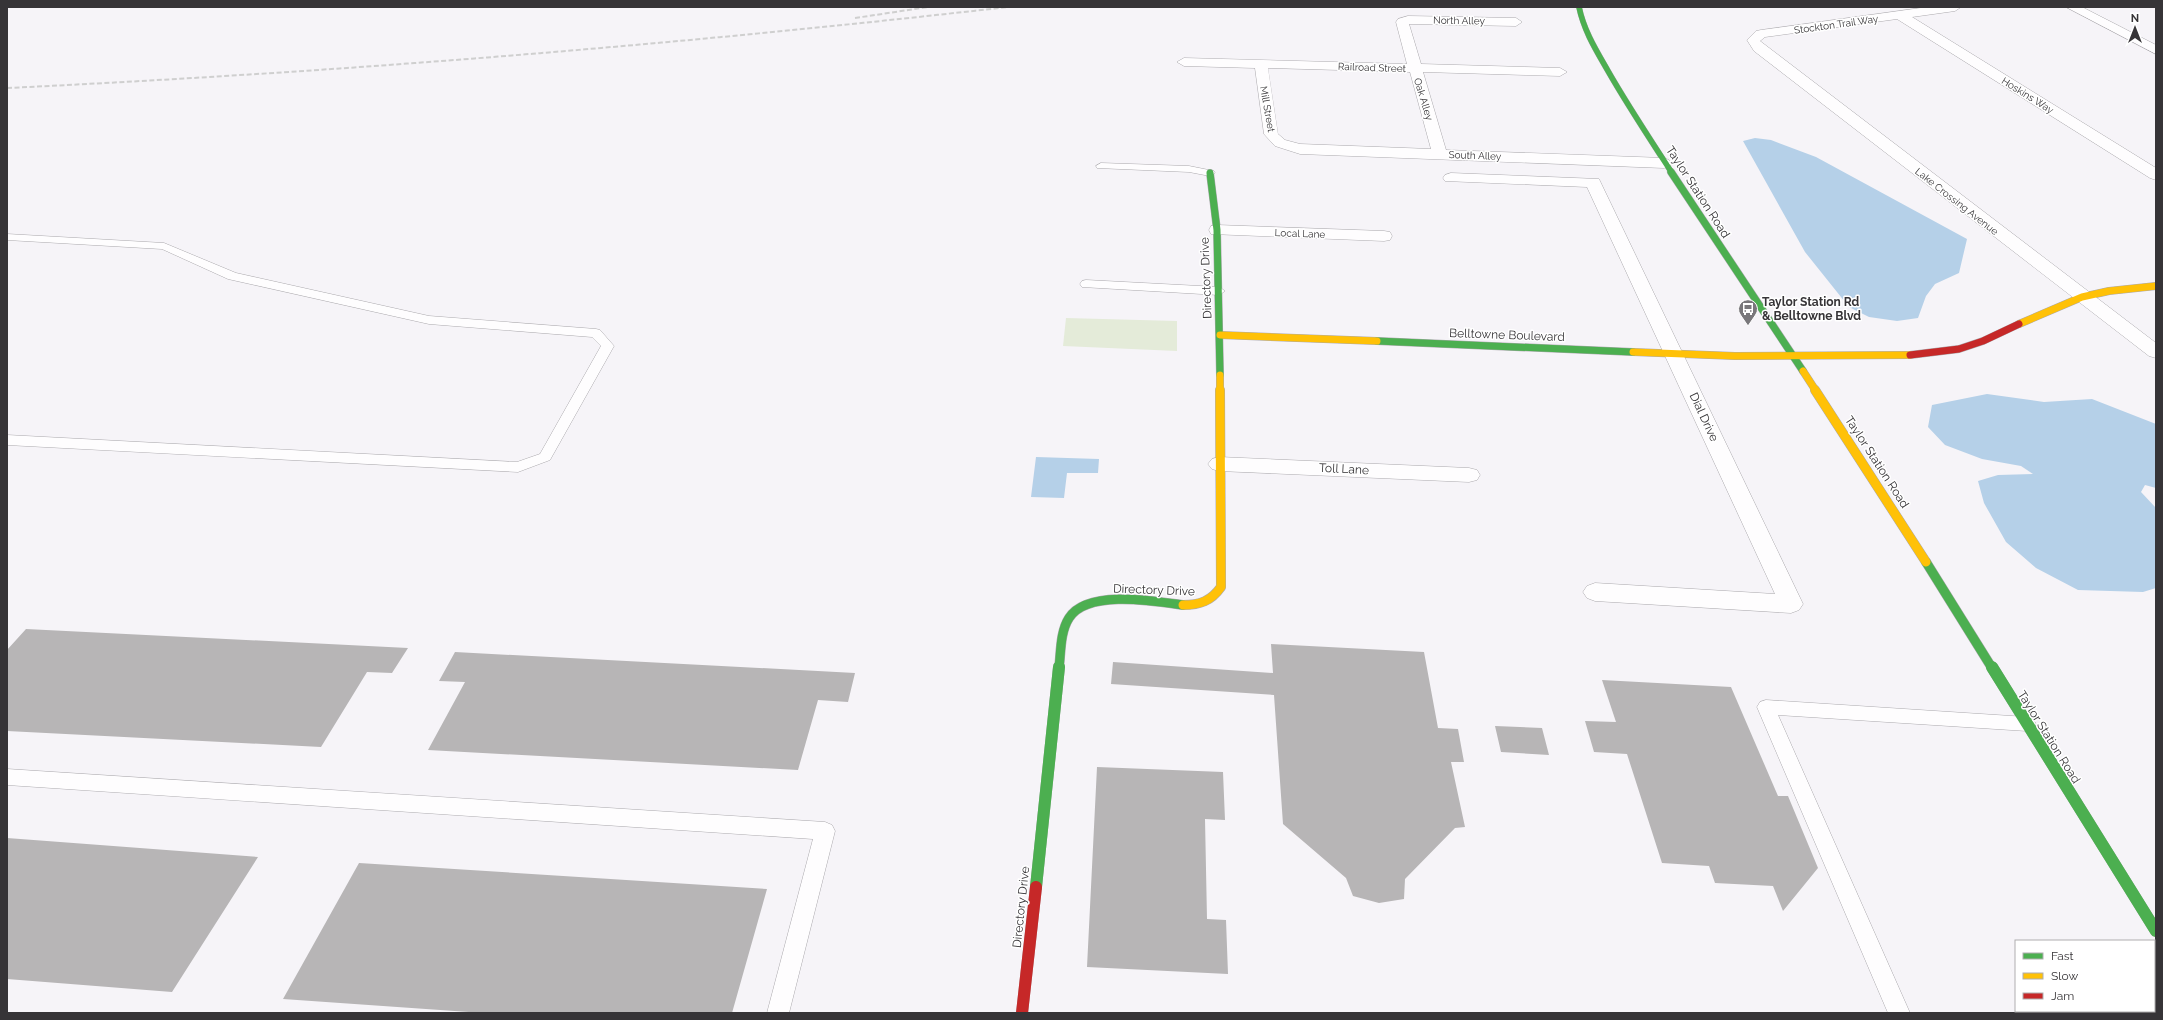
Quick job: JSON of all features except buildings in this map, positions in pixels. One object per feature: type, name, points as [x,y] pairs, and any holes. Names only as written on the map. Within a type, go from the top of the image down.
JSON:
[{"type":"street","name":"Taylor Station Road","points":[[1579,7],[1582,22],[1607,72],[1664,163],[1881,490],[2156,931]]},
{"type":"street","name":"Stockton Trail Way","points":[[1759,48],[1753,40],[1761,34],[1955,7]]},
{"type":"street","points":[[2072,7],[2156,50]]},
{"type":"street","name":"Hoskins Way","points":[[1900,15],[2156,175]]},
{"type":"street","name":"North Alley","points":[[1402,22],[1408,20],[1516,22]]},
{"type":"street","name":"Oak Alley","points":[[1402,22],[1440,154]]},
{"type":"street","name":"Lake Crossing Avenue","points":[[1759,48],[2156,352]]},
{"type":"street","name":"Railroad Street","points":[[1184,62],[1560,72]]},
{"type":"street","name":"Mill Street","points":[[1260,64],[1271,134],[1275,141],[1285,146]]},
{"type":"street","name":"South Alley","points":[[1285,146],[1300,149],[1664,163]]},
{"type":"street","name":"Directory Drive","points":[[1022,1013],[1063,632],[1072,614],[1091,602],[1115,599],[1189,605],[1204,604],[1215,597],[1221,587],[1219,291],[1217,230],[1210,173]]},
{"type":"street","name":"Dial Drive","points":[[1451,178],[1593,182],[1791,604],[1595,592]]},
{"type":"street","name":"Local Lane","points":[[1217,230],[1384,236]]},
{"type":"street","name":"Belltowne Boulevard","points":[[1220,335],[1675,354],[1793,357],[1900,356],[1959,349],[1983,341],[2055,307],[2118,290],[2156,286]]},
{"type":"street","name":"Toll Lane","points":[[1219,464],[1469,475]]},
{"type":"lane","points":[[1101,166],[1190,169],[1210,173]]},
{"type":"lane","points":[[7,237],[164,246],[232,276],[430,320],[596,333],[608,346],[545,457],[518,467],[7,440]]},
{"type":"lane","points":[[1086,284],[1219,291]]},
{"type":"lane","points":[[1899,1013],[1766,707],[2027,724]]},
{"type":"lane","points":[[7,778],[825,830],[778,1013]]},
{"type":"green space","points":[[1066,318],[1177,321],[1177,351],[1063,346]]},
{"type":"water","points":[[1755,138],[1771,140],[1816,157],[1967,239],[1959,273],[1935,284],[1926,296],[1918,318],[1897,321],[1869,317],[1849,307],[1805,252],[1743,141]]},
{"type":"water","points":[[1987,394],[2044,402],[2092,399],[2156,424],[2156,488],[2145,485],[2141,492],[2156,508],[2156,588],[2143,592],[2078,590],[2036,568],[2006,542],[1984,503],[1978,481],[1998,475],[2033,474],[2021,466],[1982,459],[1945,445],[1928,427],[1932,405]]},
{"type":"water","points":[[1036,457],[1099,459],[1098,473],[1067,473],[1064,498],[1031,497]]},
{"type":"railway","points":[[855,18],[928,7]]},
{"type":"railway","points":[[7,88],[258,74],[508,56],[883,21],[1008,7]]},
{"type":"traffic: fast","points":[[1579,7],[1582,22],[1591,41],[1631,111],[1803,371]]},
{"type":"traffic: fast","points":[[1210,173],[1217,230],[1220,375]]},
{"type":"traffic: fast","points":[[1377,341],[1633,352]]},
{"type":"traffic: fast","points":[[1926,562],[2156,931]]},
{"type":"traffic: fast","points":[[1036,887],[1063,632],[1068,619],[1080,607],[1092,602],[1107,600],[1141,600],[1183,605]]},
{"type":"traffic: slow","points":[[2019,324],[2082,297],[2109,291],[2156,286]]},
{"type":"traffic: slow","points":[[1220,335],[1377,341]]},
{"type":"traffic: slow","points":[[1633,352],[1735,356],[1910,355]]},
{"type":"traffic: slow","points":[[1803,371],[1926,562]]},
{"type":"traffic: slow","points":[[1183,605],[1201,604],[1210,600],[1221,587],[1220,375]]},
{"type":"traffic: jam","points":[[1910,355],[1959,349],[1983,341],[2019,324]]},
{"type":"traffic: jam","points":[[1022,1013],[1036,887]]},
{"type":"place","name":"Taylor Station Rd & Belltowne Blvd","points":[[1748,326]]}]
